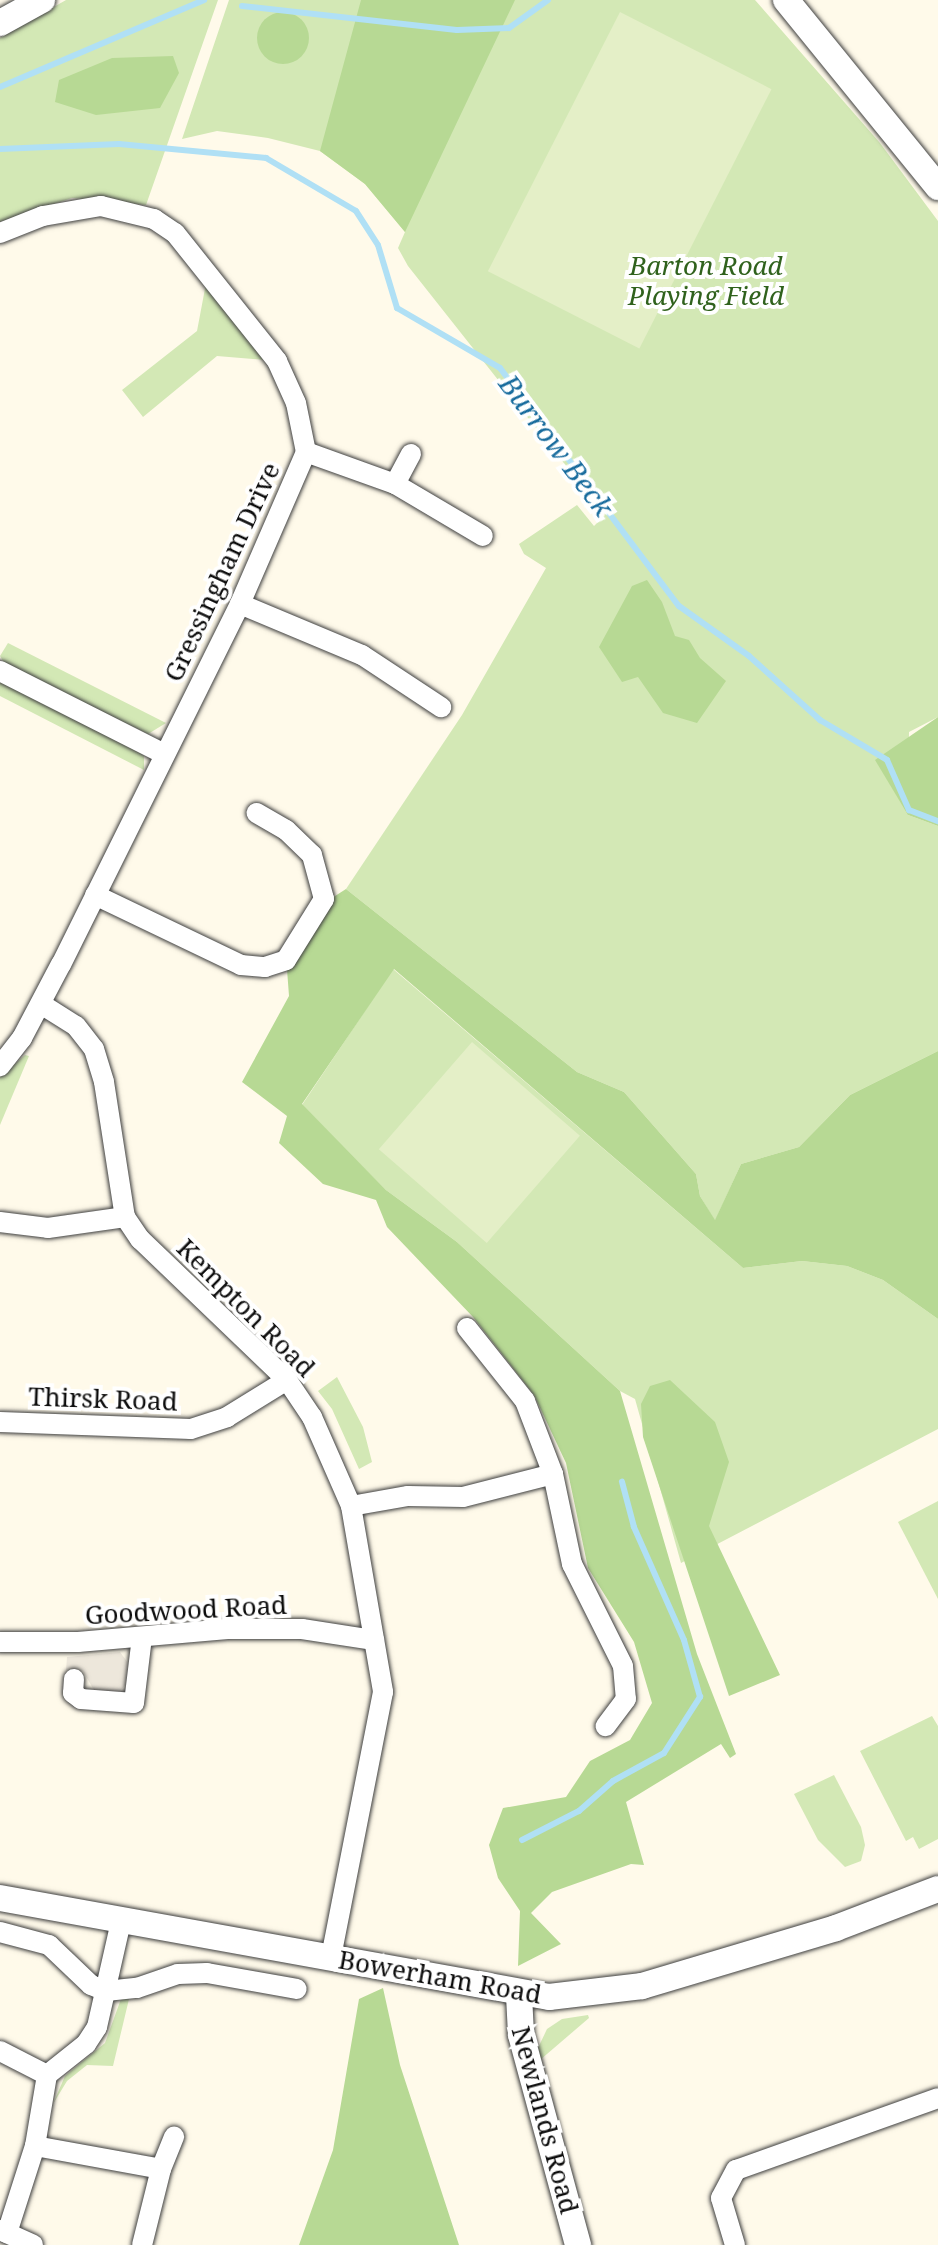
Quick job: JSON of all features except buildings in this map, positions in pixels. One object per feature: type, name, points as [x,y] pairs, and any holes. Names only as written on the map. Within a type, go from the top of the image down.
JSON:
[{"type":"street","points":[[0,23],[42,0]]},
{"type":"street","points":[[786,0],[938,187]]},
{"type":"street","name":"Gressingham Drive","points":[[0,233],[43,216],[101,206],[154,219],[175,233],[277,361],[296,403],[306,452],[240,604],[41,1004],[0,1066]]},
{"type":"street","points":[[306,452],[395,484],[483,536]]},
{"type":"street","points":[[395,484],[411,454]]},
{"type":"street","points":[[240,604],[362,655],[441,707]]},
{"type":"street","points":[[0,671],[164,754]]},
{"type":"street","points":[[95,895],[241,965],[265,967],[286,960],[324,899],[312,855],[286,830],[256,813]]},
{"type":"street","name":"Kempton Road","points":[[41,1004],[76,1026],[94,1049],[104,1082],[125,1217],[140,1239],[287,1380],[312,1417],[351,1506],[383,1692],[331,1958]]},
{"type":"street","points":[[0,1222],[48,1228],[125,1217]]},
{"type":"street","points":[[467,1328],[525,1401],[553,1474],[572,1564],[623,1666],[628,1686],[622,1710],[606,1726]]},
{"type":"street","name":"Thirsk Road","points":[[0,1422],[191,1429],[227,1417],[287,1380]]},
{"type":"street","points":[[351,1506],[408,1496],[463,1497],[553,1474]]},
{"type":"street","name":"Goodwood Road","points":[[0,1642],[302,1629],[374,1640]]},
{"type":"street","points":[[74,1679],[73,1693],[81,1699],[134,1703],[142,1637]]},
{"type":"street","name":"Bowerham Road","points":[[0,1898],[519,1995],[588,1996],[642,1986],[836,1928],[938,1889]]},
{"type":"street","points":[[33,2245],[4,2232],[35,2146],[47,2075],[86,2044],[97,2027],[121,1921]]},
{"type":"street","points":[[0,1932],[49,1945],[91,1985],[106,1991],[200,1973],[297,1989]]},
{"type":"street","name":"Newlands Road","points":[[519,1995],[524,2051],[578,2245]]},
{"type":"street","points":[[0,2051],[47,2075]]},
{"type":"street","points":[[735,2245],[728,2234],[721,2198],[736,2170],[938,2098]]},
{"type":"street","points":[[142,2245],[161,2169],[174,2137]]},
{"type":"street","points":[[35,2146],[161,2169]]},
{"type":"green space","points":[[66,0],[218,0],[146,205],[72,198],[0,222],[0,38]]},
{"type":"green space","name":"Barton Road Playing Field","points":[[229,0],[755,0],[880,143],[938,221],[938,717],[909,732],[908,815],[938,826],[938,1051],[850,1095],[799,1147],[741,1164],[715,1221],[700,1196],[696,1174],[624,1092],[577,1072],[346,889],[462,715],[546,568],[524,554],[519,544],[577,505],[594,526],[605,515],[408,266],[398,248],[405,232],[365,184],[320,151],[268,138],[217,131],[182,139]]},
{"type":"green space","points":[[361,0],[515,0],[405,232],[365,184],[320,151]]},
{"type":"green space","points":[[283,12],[301,20],[309,38],[301,56],[283,64],[265,56],[257,38],[265,20]]},
{"type":"green space","points":[[620,12],[771,89],[639,348],[488,271]]},
{"type":"green space","points":[[173,56],[179,73],[160,108],[96,115],[55,102],[59,80],[112,58]]},
{"type":"green space","points":[[207,278],[277,361],[217,356],[143,417],[122,390],[197,331]]},
{"type":"green space","points":[[647,580],[662,602],[675,636],[689,640],[700,658],[726,681],[697,723],[663,713],[638,677],[622,682],[599,647],[632,586]]},
{"type":"green space","points":[[8,643],[166,723],[148,734],[6,666],[0,656]]},
{"type":"green space","points":[[0,680],[132,747],[144,756],[144,770],[0,696]]},
{"type":"green space","points":[[938,717],[938,826],[908,815],[875,760]]},
{"type":"green space","points":[[346,889],[577,1072],[624,1092],[696,1174],[700,1196],[715,1220],[741,1164],[799,1147],[850,1095],[938,1051],[938,1319],[883,1280],[847,1266],[802,1261],[743,1268],[394,969],[302,1104],[386,1190],[457,1242],[620,1391],[697,1654],[736,1754],[730,1758],[721,1744],[626,1802],[644,1865],[631,1864],[552,1892],[531,1913],[561,1944],[518,1966],[520,1911],[498,1878],[489,1845],[503,1808],[566,1797],[590,1761],[630,1740],[652,1703],[634,1642],[588,1568],[566,1463],[534,1395],[473,1317],[387,1227],[376,1200],[323,1184],[279,1143],[287,1116],[242,1082],[289,996],[286,956],[321,905]]},
{"type":"green space","points":[[393,969],[743,1268],[802,1261],[847,1266],[883,1280],[938,1319],[938,1429],[681,1563],[635,1399],[620,1391],[457,1242],[386,1190],[302,1105]]},
{"type":"green space","points":[[472,1042],[580,1136],[487,1243],[379,1149]]},
{"type":"green space","points":[[25,1055],[29,1056],[0,1125],[0,1077]]},
{"type":"green space","points":[[337,1377],[363,1427],[372,1462],[359,1469],[332,1409],[318,1391]]},
{"type":"green space","points":[[670,1380],[715,1422],[729,1462],[709,1526],[780,1675],[729,1696],[643,1437],[641,1404],[650,1386]]},
{"type":"green space","points":[[938,1501],[938,1599],[898,1522]]},
{"type":"green space","points":[[932,1716],[938,1726],[938,1839],[919,1849],[913,1837],[906,1841],[860,1751]]},
{"type":"green space","points":[[834,1775],[861,1827],[865,1845],[861,1861],[845,1867],[818,1840],[794,1794]]},
{"type":"green space","points":[[383,1988],[400,2065],[459,2245],[299,2245],[333,2150],[359,1999]]},
{"type":"green space","points":[[121,1999],[129,1999],[113,2066],[87,2065],[67,2081],[53,2104],[65,2076],[105,2043]]},
{"type":"green space","points":[[588,2015],[589,2018],[540,2060],[538,2048],[547,2029],[562,2019]]},
{"type":"shaded area","points":[[120,1652],[131,1667],[128,1682],[118,1693],[95,1692],[83,1671],[66,1670],[67,1657]]},
{"type":"waterway","points":[[0,87],[204,0]]},
{"type":"waterway","points":[[242,6],[457,30],[509,28],[548,0]]},
{"type":"waterway","name":"Burrow Beck","points":[[0,149],[119,144],[266,158],[356,211],[378,245],[397,308],[500,368],[679,606],[749,656],[820,720],[887,760],[909,810],[938,821]]},
{"type":"waterway","points":[[522,1840],[579,1811],[613,1781],[664,1753],[700,1697],[684,1640],[634,1527],[622,1482]]}]
